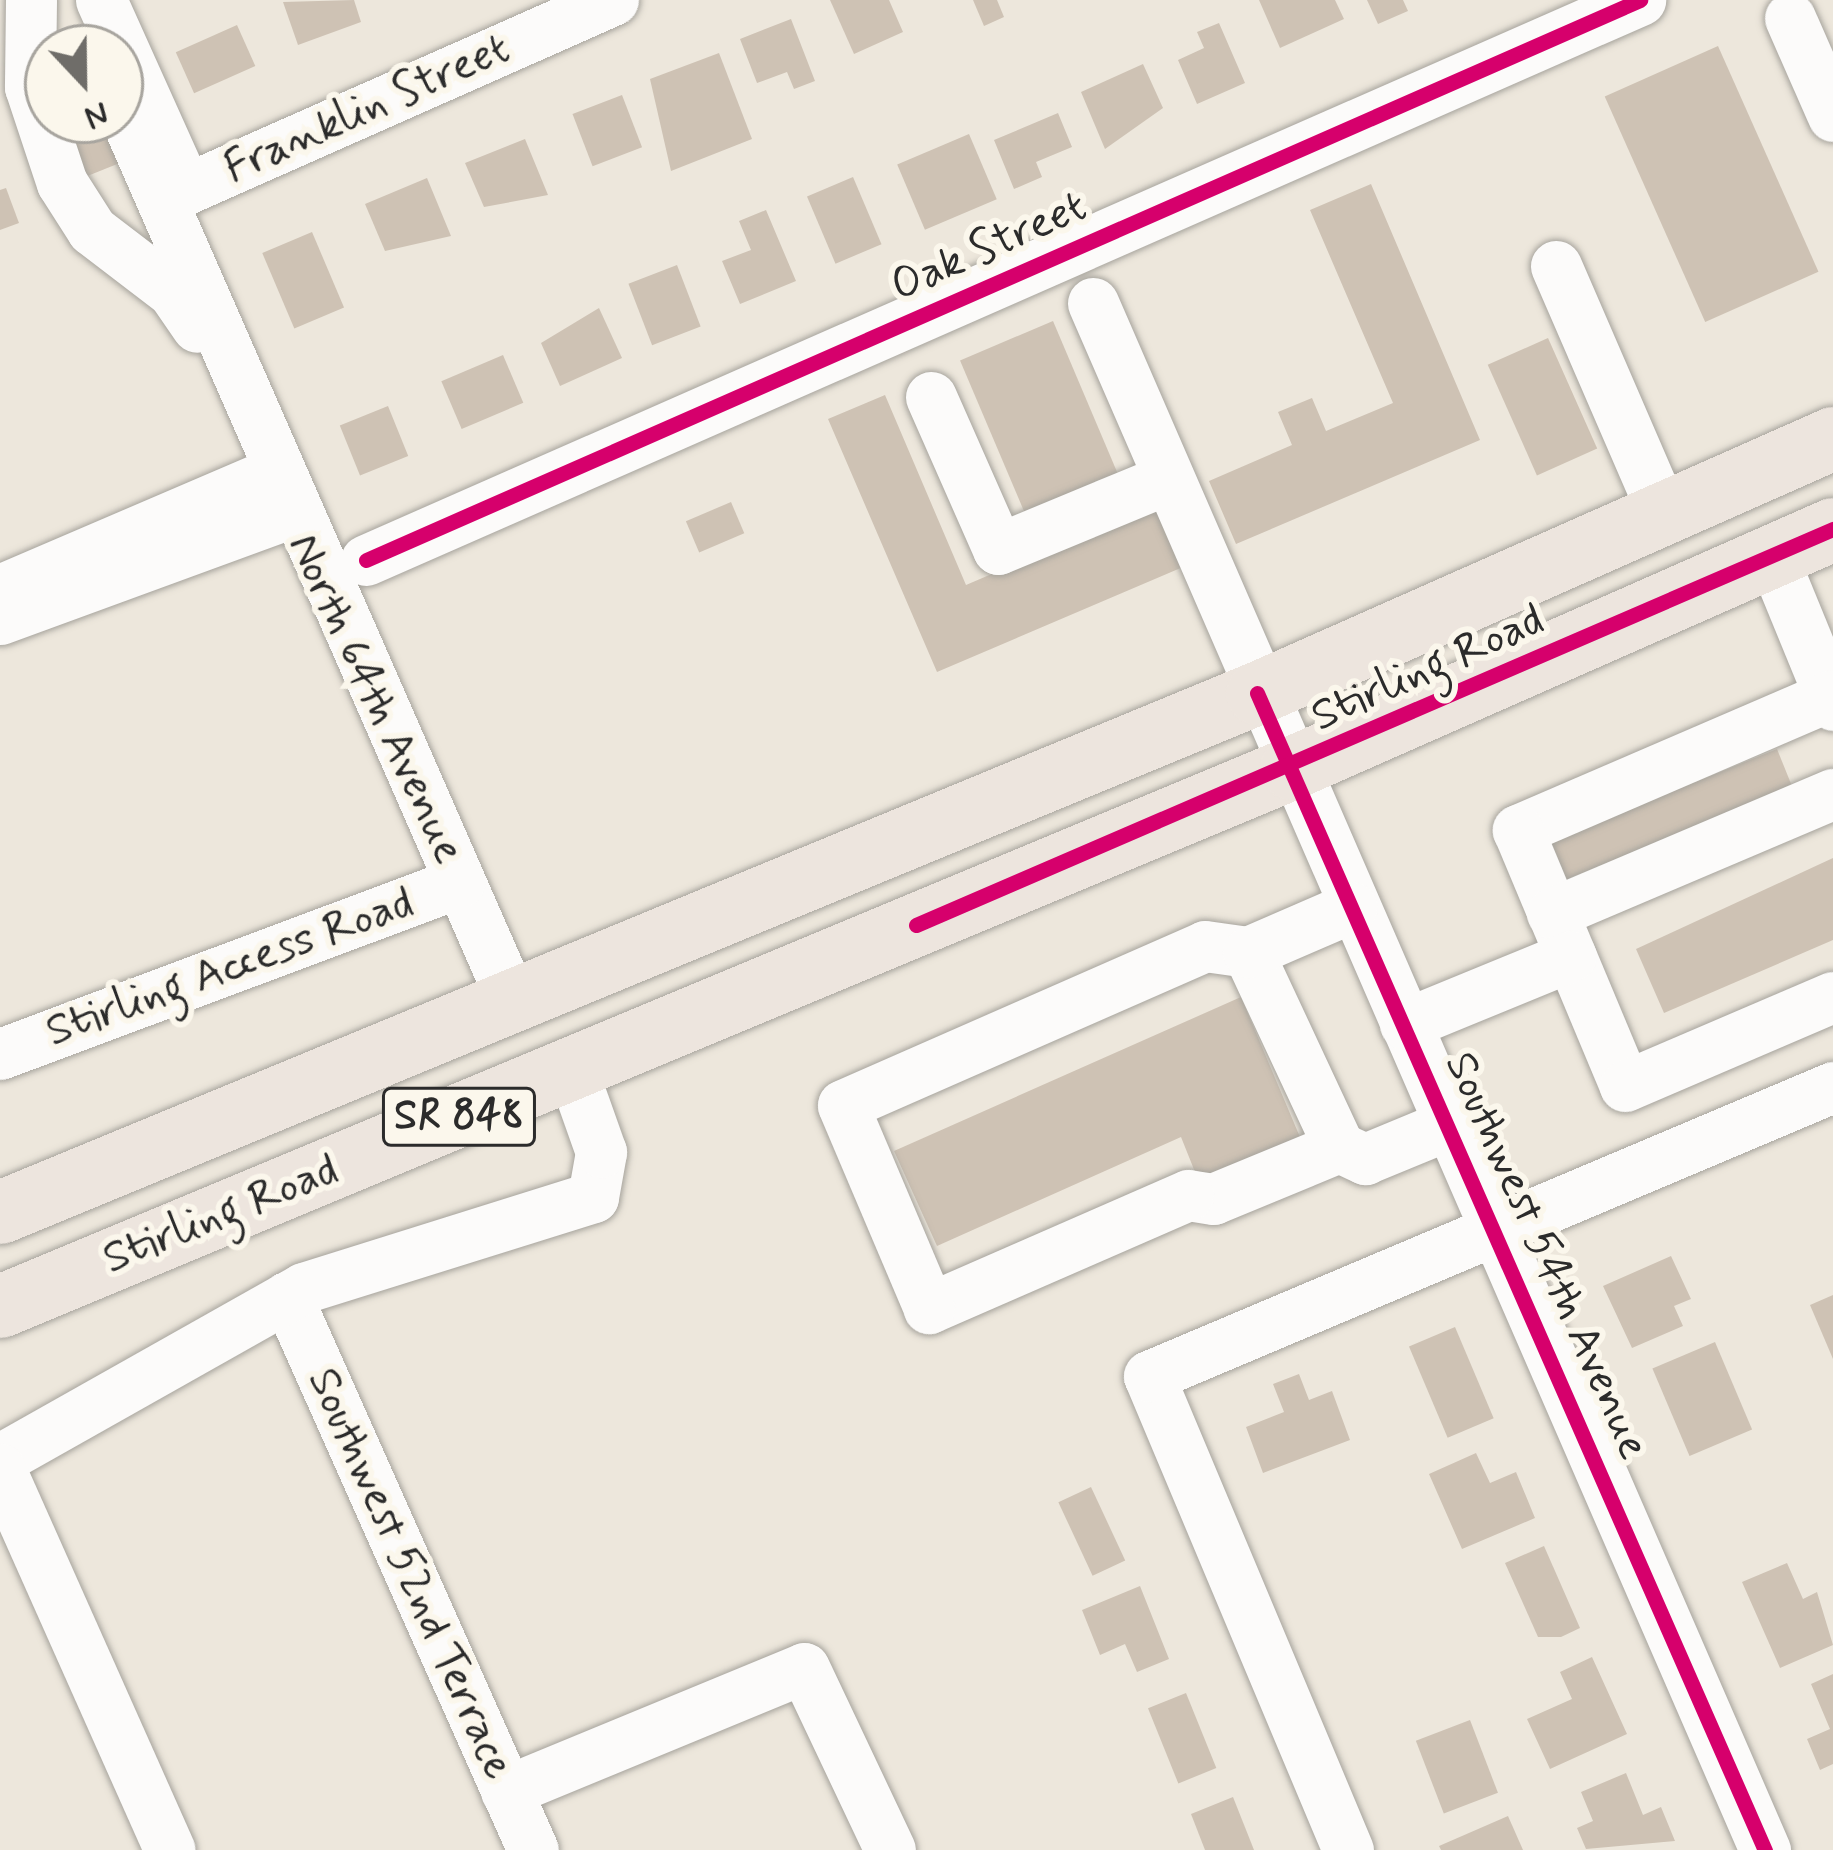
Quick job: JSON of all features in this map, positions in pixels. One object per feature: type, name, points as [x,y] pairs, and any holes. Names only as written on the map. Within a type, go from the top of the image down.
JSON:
[{"type":"main road","name":"Stirling Road","points":[[0,1212],[513,1004],[1256,693],[1833,438]]},
{"type":"main road","name":"Stirling Road","points":[[0,1306],[1291,768],[1833,529]]},
{"type":"street","name":"Franklin Street","points":[[88,15],[187,190],[613,0]]},
{"type":"street","name":"Oak Street","points":[[366,560],[1640,0]]},
{"type":"street","points":[[22,27],[88,15]]},
{"type":"street","points":[[1790,18],[1833,116]]},
{"type":"street","name":"North 64th Avenue","points":[[22,27],[30,87],[62,183],[92,230],[173,292],[240,393]]},
{"type":"street","name":"North 64th Avenue","points":[[136,144],[282,493],[513,1004]]},
{"type":"street","points":[[1556,266],[1663,513]]},
{"type":"street","name":"Southwest 54th Avenue","points":[[1093,303],[1256,693],[1498,1232],[1765,1850]]},
{"type":"street","points":[[931,397],[998,549],[1166,478]]},
{"type":"street","points":[[0,620],[282,493]]},
{"type":"street","points":[[0,590],[143,553]]},
{"type":"street","points":[[1772,556],[1831,700],[1518,830],[1624,1086],[1833,997]]},
{"type":"street","points":[[1405,1024],[1562,935],[1833,794]]},
{"type":"street","name":"Stirling Access Road","points":[[0,1054],[459,882]]},
{"type":"street","points":[[1339,1147],[1213,1199],[1188,1196],[929,1307],[843,1105],[1205,946],[1248,952],[1352,907]]},
{"type":"street","points":[[1248,952],[1339,1147],[1365,1160],[1450,1124]]},
{"type":"street","points":[[0,1459],[286,1298],[394,1252],[580,1205],[601,1188],[601,1151],[572,1070]]},
{"type":"street","points":[[1348,1850],[1149,1376],[1833,1087]]},
{"type":"street","name":"Southwest 52nd Terrace","points":[[286,1298],[533,1850]]},
{"type":"street","points":[[0,1469],[170,1850]]},
{"type":"street","points":[[506,1790],[804,1668],[890,1850]]},
{"type":"building","points":[[354,0],[361,22],[298,45],[283,2]]},
{"type":"building","points":[[830,0],[889,0],[903,32],[854,54]]},
{"type":"building","points":[[973,0],[997,0],[1004,17],[984,26]]},
{"type":"building","points":[[1259,0],[1335,0],[1344,19],[1280,48]]},
{"type":"building","points":[[1367,0],[1403,0],[1408,11],[1378,24]]},
{"type":"building","points":[[791,19],[815,81],[794,89],[787,72],[757,83],[740,39]]},
{"type":"building","points":[[1219,23],[1245,83],[1197,104],[1178,60],[1204,48],[1197,32]]},
{"type":"building","points":[[237,25],[255,66],[194,93],[176,52]]},
{"type":"building","points":[[1718,46],[1818,272],[1705,322],[1605,96]]},
{"type":"building","points":[[719,53],[752,139],[671,171],[650,79]]},
{"type":"building","points":[[1143,64],[1163,108],[1105,149],[1081,92]]},
{"type":"building","points":[[622,95],[642,147],[593,166],[573,114]]},
{"type":"building","points":[[1058,113],[1072,147],[1036,162],[1042,177],[1014,189],[994,140]]},
{"type":"building","points":[[969,134],[997,199],[925,230],[897,164]]},
{"type":"building","points":[[525,139],[548,195],[484,207],[465,163]]},
{"type":"building","points":[[144,141],[157,148],[80,179],[65,144]]},
{"type":"building","points":[[853,177],[882,244],[835,264],[807,197]]},
{"type":"building","points":[[427,178],[451,236],[385,251],[365,204]]},
{"type":"building","points":[[1371,184],[1480,440],[1236,544],[1209,481],[1292,445],[1278,412],[1312,398],[1326,431],[1393,403],[1310,210]]},
{"type":"building","points":[[6,188],[19,223],[0,230],[0,190]]},
{"type":"building","points":[[766,210],[796,281],[740,304],[722,261],[751,250],[739,221]]},
{"type":"building","points":[[312,232],[344,307],[294,329],[262,253]]},
{"type":"building","points":[[677,265],[701,327],[652,345],[628,284]]},
{"type":"building","points":[[599,308],[622,358],[560,386],[541,343]]},
{"type":"building","points":[[1053,321],[1119,476],[1026,515],[960,360]]},
{"type":"building","points":[[1548,338],[1597,449],[1537,475],[1488,365]]},
{"type":"building","points":[[503,355],[523,403],[462,429],[441,381]]},
{"type":"building","points":[[885,395],[966,585],[1157,503],[1183,567],[937,672],[828,419]]},
{"type":"building","points":[[388,406],[408,456],[360,476],[340,425]]},
{"type":"building","points":[[731,502],[744,533],[699,552],[686,521]]},
{"type":"building","points":[[1777,749],[1793,788],[1567,879],[1551,840]]},
{"type":"building","points":[[1833,858],[1833,940],[1664,1013],[1636,949]]},
{"type":"building","points":[[1241,997],[1305,1149],[1203,1192],[1181,1137],[937,1246],[894,1151]]},
{"type":"building","points":[[1671,1256],[1691,1299],[1674,1306],[1683,1326],[1632,1348],[1603,1286]]},
{"type":"building","points":[[1833,1295],[1833,1359],[1810,1305]]},
{"type":"building","points":[[1455,1327],[1494,1418],[1448,1438],[1409,1347]]},
{"type":"building","points":[[1715,1342],[1752,1429],[1690,1456],[1652,1369]]},
{"type":"building","points":[[1299,1374],[1309,1400],[1332,1391],[1350,1440],[1263,1473],[1246,1427],[1284,1412],[1273,1384]]},
{"type":"building","points":[[1476,1453],[1490,1483],[1516,1472],[1535,1518],[1462,1549],[1429,1474]]},
{"type":"building","points":[[1091,1487],[1125,1560],[1093,1576],[1058,1502]]},
{"type":"building","points":[[1544,1546],[1580,1628],[1561,1637],[1538,1637],[1505,1563]]},
{"type":"building","points":[[1787,1563],[1803,1599],[1817,1592],[1833,1645],[1780,1668],[1742,1582]]},
{"type":"building","points":[[1140,1586],[1169,1659],[1137,1672],[1125,1644],[1100,1655],[1082,1610]]},
{"type":"building","points":[[1592,1657],[1627,1734],[1550,1769],[1527,1719],[1572,1699],[1560,1672]]},
{"type":"building","points":[[1833,1674],[1833,1764],[1820,1770],[1807,1739],[1830,1729],[1811,1684]]},
{"type":"building","points":[[1186,1693],[1216,1768],[1178,1783],[1148,1708]]},
{"type":"building","points":[[1470,1720],[1498,1793],[1444,1814],[1416,1741]]},
{"type":"building","points":[[1626,1773],[1643,1815],[1661,1807],[1675,1841],[1586,1849],[1577,1828],[1593,1821],[1581,1792]]},
{"type":"building","points":[[1233,1797],[1254,1850],[1205,1850],[1191,1814]]},
{"type":"building","points":[[1508,1816],[1523,1850],[1441,1850],[1439,1846]]},
{"type":"cycle path","points":[[366,560],[1640,0]]},
{"type":"cycle path","points":[[916,925],[1833,529]]},
{"type":"cycle path","points":[[1257,693],[1765,1850]]}]
